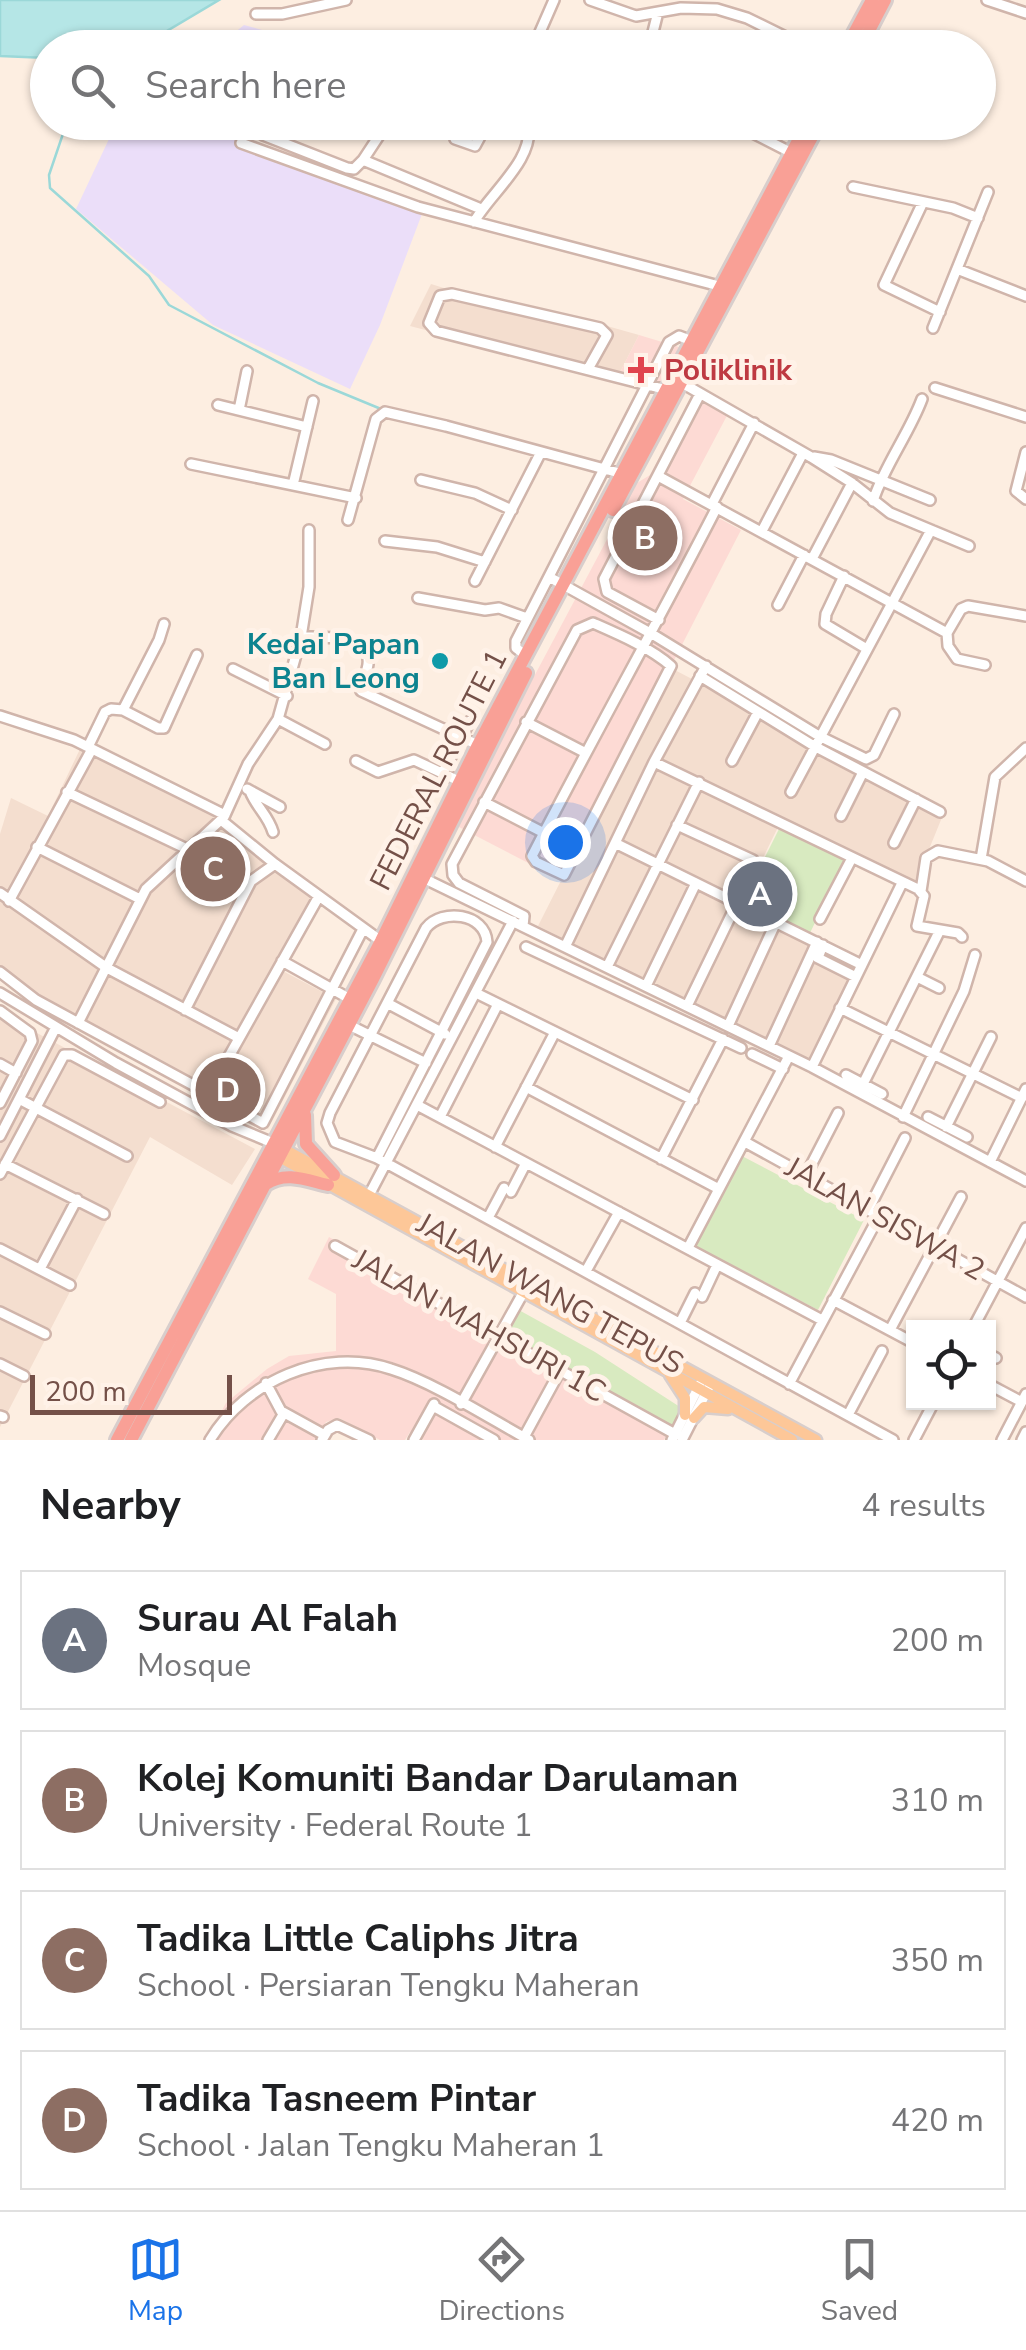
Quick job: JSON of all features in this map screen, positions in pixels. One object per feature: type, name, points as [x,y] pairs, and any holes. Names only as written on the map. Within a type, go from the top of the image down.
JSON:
[{"type":"highway","points":[[856,30],[872,0]]},
{"type":"highway","points":[[869,30],[885,0]]},
{"type":"highway","name":"FEDERAL ROUTE 1","points":[[117,1440],[276,1150],[525,655],[682,383],[799,140]]},
{"type":"highway","name":"FEDERAL ROUTE 1","points":[[131,1440],[266,1184],[276,1150],[306,1108],[349,1026],[622,474],[692,341],[810,140]]},
{"type":"highway","points":[[306,1108],[306,1144],[331,1180]]},
{"type":"highway","points":[[266,1184],[292,1176],[331,1180]]},
{"type":"main road","name":"JALAN WANG TEPUS","points":[[276,1150],[705,1386],[816,1440]]},
{"type":"main road","name":"JALAN WANG TEPUS","points":[[367,1199],[524,1293],[663,1369],[705,1386],[792,1440]]},
{"type":"main road","points":[[663,1369],[681,1390],[689,1416],[711,1406],[744,1413]]},
{"type":"street","points":[[256,14],[282,14],[346,0]]},
{"type":"street","points":[[541,30],[554,0]]},
{"type":"street","points":[[590,0],[631,15],[695,7],[731,12],[770,30]]},
{"type":"street","points":[[986,0],[1026,13]]},
{"type":"street","points":[[653,30],[658,12]]},
{"type":"street","points":[[277,140],[354,169],[376,140]]},
{"type":"street","points":[[455,140],[475,146],[478,140]]},
{"type":"street","points":[[474,222],[524,154],[529,140]]},
{"type":"street","points":[[766,140],[792,153]]},
{"type":"street","points":[[241,143],[418,207],[726,288]]},
{"type":"street","points":[[362,160],[481,210]]},
{"type":"street","points":[[854,187],[978,218]]},
{"type":"street","points":[[934,328],[988,192]]},
{"type":"street","points":[[923,202],[884,285],[940,312]]},
{"type":"street","points":[[957,269],[1026,296]]},
{"type":"street","points":[[588,368],[606,338],[604,330],[452,294],[440,296],[432,311],[429,322],[436,330],[668,390]]},
{"type":"street","points":[[525,655],[515,644],[671,338],[692,341]]},
{"type":"street","points":[[239,410],[247,371]]},
{"type":"street","points":[[682,383],[852,483],[890,513],[969,546]]},
{"type":"street","points":[[935,388],[1026,417]]},
{"type":"street","points":[[659,620],[607,592],[604,584],[700,394]]},
{"type":"street","points":[[872,501],[922,399]]},
{"type":"street","points":[[293,485],[313,401]]},
{"type":"street","points":[[218,404],[307,427]]},
{"type":"street","points":[[348,520],[376,419],[381,413],[430,422],[622,474]]},
{"type":"street","points":[[467,893],[452,866],[581,626],[597,624],[643,649],[667,662],[671,666],[564,875],[532,860],[586,754],[643,649],[652,634],[754,424]]},
{"type":"street","points":[[475,581],[541,452]]},
{"type":"street","points":[[1026,452],[1016,491],[1026,499]]},
{"type":"street","points":[[807,455],[831,460],[930,500]]},
{"type":"street","points":[[762,531],[807,455]]},
{"type":"street","points":[[191,464],[356,498]]},
{"type":"street","points":[[658,476],[947,633]]},
{"type":"street","points":[[421,480],[474,494],[512,510]]},
{"type":"street","points":[[778,605],[852,483]]},
{"type":"street","points":[[78,1023],[140,899],[150,884],[223,817],[248,764],[278,719],[301,637],[308,587],[309,530]]},
{"type":"street","points":[[791,792],[931,530]]},
{"type":"street","points":[[385,541],[437,547],[485,562]]},
{"type":"street","points":[[844,576],[824,624],[866,649]]},
{"type":"street","points":[[550,577],[706,666],[863,772],[940,812]]},
{"type":"street","points":[[418,598],[485,610],[499,608],[527,618]]},
{"type":"street","points":[[985,665],[957,659],[948,646],[947,633],[960,609],[968,606],[1026,616]]},
{"type":"street","points":[[123,710],[164,624]]},
{"type":"street","points":[[301,637],[336,638],[360,646],[369,662],[361,690],[478,744]]},
{"type":"street","points":[[197,656],[164,728],[123,710],[108,709],[37,847],[4,897],[107,968],[239,1038]]},
{"type":"street","points":[[564,947],[654,762],[706,666]]},
{"type":"street","points":[[233,669],[287,696]]},
{"type":"street","points":[[700,676],[758,712],[817,741],[869,759],[894,714]]},
{"type":"street","points":[[732,761],[758,712]]},
{"type":"street","points":[[0,716],[90,748],[223,817],[275,864],[381,941]]},
{"type":"street","points":[[278,719],[325,744]]},
{"type":"street","points":[[443,772],[470,721]]},
{"type":"street","points":[[526,722],[586,754]]},
{"type":"street","points":[[982,860],[995,777],[1026,748]]},
{"type":"street","points":[[356,761],[378,772],[408,760],[460,780]]},
{"type":"street","points":[[654,762],[921,891],[924,896],[917,926],[962,937]]},
{"type":"street","points":[[841,816],[863,772]]},
{"type":"street","points":[[607,968],[699,782]]},
{"type":"street","points":[[239,785],[280,807]]},
{"type":"street","points":[[250,791],[254,802],[267,814],[273,832]]},
{"type":"street","points":[[67,792],[187,849]]},
{"type":"street","points":[[894,843],[916,800]]},
{"type":"street","points":[[484,802],[544,834]]},
{"type":"street","points":[[677,824],[753,860]]},
{"type":"street","points":[[615,843],[862,965]]},
{"type":"street","points":[[37,847],[140,899]]},
{"type":"street","points":[[921,891],[930,853],[947,852],[982,860],[1026,881]]},
{"type":"street","points":[[820,919],[852,858]]},
{"type":"street","points":[[185,1010],[251,881],[275,864]]},
{"type":"street","points":[[423,878],[467,893],[518,924],[812,1067],[1026,1180]]},
{"type":"street","points":[[646,986],[696,883]]},
{"type":"street","points":[[812,1067],[902,883]]},
{"type":"street","points":[[200,1108],[319,896]]},
{"type":"street","points":[[687,1006],[737,903]]},
{"type":"street","points":[[382,1160],[417,1105],[486,945],[486,932],[481,926],[457,915],[432,921],[387,1003],[327,1124],[335,1142],[382,1160],[893,1440]]},
{"type":"street","points":[[728,1026],[776,922]]},
{"type":"street","points":[[367,1199],[426,1063],[476,993],[518,924]]},
{"type":"street","points":[[0,972],[36,1000],[263,1123],[363,928]]},
{"type":"street","points":[[864,1084],[940,930]]},
{"type":"street","points":[[820,944],[818,958],[856,977]]},
{"type":"street","points":[[769,1046],[820,944]]},
{"type":"street","points":[[526,947],[741,1048]]},
{"type":"street","points":[[903,1117],[964,991],[975,956]]},
{"type":"street","points":[[282,961],[350,999]]},
{"type":"street","points":[[917,977],[939,988]]},
{"type":"street","points":[[0,993],[55,1028],[276,1150]]},
{"type":"street","points":[[476,993],[693,1100]]},
{"type":"street","points":[[387,1003],[447,1035]]},
{"type":"street","points":[[440,1118],[498,1004]]},
{"type":"street","points":[[840,1008],[973,1074],[1024,1094],[990,1162]]},
{"type":"street","points":[[0,1012],[30,1033],[32,1041],[0,1103]]},
{"type":"street","points":[[349,1026],[426,1063]]},
{"type":"street","points":[[0,1136],[55,1028]]},
{"type":"street","points":[[495,1147],[555,1032]]},
{"type":"street","points":[[946,1127],[992,1037]]},
{"type":"street","points":[[661,1159],[723,1039]]},
{"type":"street","points":[[0,1174],[59,1060],[68,1054],[160,1102]]},
{"type":"street","points":[[752,1054],[783,1069]]},
{"type":"street","points":[[688,1248],[789,1056]]},
{"type":"street","points":[[0,1064],[16,1073]]},
{"type":"street","points":[[846,1075],[882,1094]]},
{"type":"street","points":[[526,1087],[719,1189]]},
{"type":"street","points":[[19,1099],[126,1156]]},
{"type":"street","points":[[417,1105],[822,1320]]},
{"type":"street","points":[[806,1176],[838,1112]]},
{"type":"street","points":[[928,1117],[966,1137]]},
{"type":"street","points":[[868,1210],[905,1138]]},
{"type":"street","name":"JALAN SISWA 2","points":[[745,1142],[1026,1296]]},
{"type":"street","points":[[488,1218],[526,1163]]},
{"type":"street","points":[[6,1164],[104,1214]]},
{"type":"street","points":[[890,1330],[961,1197]]},
{"type":"street","points":[[40,1269],[77,1199]]},
{"type":"street","points":[[586,1271],[619,1212]]},
{"type":"street","points":[[790,1384],[879,1216]]},
{"type":"street","points":[[977,1320],[1026,1228]]},
{"type":"street","name":"JALAN MAHSURI 1C","points":[[335,1246],[677,1438]]},
{"type":"street","points":[[0,1249],[70,1285]]},
{"type":"street","points":[[680,1323],[718,1264]]},
{"type":"street","points":[[461,1404],[524,1293]]},
{"type":"street","points":[[833,1300],[906,1339]]},
{"type":"street","points":[[0,1312],[45,1334]]},
{"type":"street","points":[[848,1416],[882,1351]]},
{"type":"street","points":[[0,1364],[24,1376]]},
{"type":"street","points":[[210,1440],[228,1413],[266,1382],[301,1370],[355,1364],[395,1370],[526,1439],[560,1372]]},
{"type":"street","points":[[266,1382],[284,1414],[322,1436],[337,1425],[370,1440]]},
{"type":"street","points":[[677,1438],[705,1386]]},
{"type":"street","points":[[996,1388],[1023,1403],[1002,1440]]},
{"type":"street","points":[[414,1440],[440,1393]]},
{"type":"street","points":[[433,1406],[494,1440]]},
{"type":"street","points":[[914,1440],[930,1410]]},
{"type":"street","points":[[268,1440],[284,1414]]},
{"type":"street","points":[[1022,1440],[1026,1432]]},
{"type":"shaded area","points":[[109,140],[249,140],[425,206],[380,325],[350,389],[213,325],[76,209]]},
{"type":"shaded area","points":[[431,284],[514,310],[568,315],[639,335],[616,380],[410,326]]},
{"type":"shaded area","points":[[639,335],[682,348],[659,391],[616,380]]},
{"type":"shaded area","points":[[695,389],[731,408],[683,499],[741,530],[561,880],[455,825],[637,483],[650,475]]},
{"type":"shaded area","points":[[669,667],[692,679],[695,675],[819,747],[945,810],[912,891],[779,825],[742,901],[860,960],[809,1061],[538,926]]},
{"type":"shaded area","points":[[80,749],[216,810],[315,901],[279,969],[336,999],[268,1129],[99,1041],[0,967],[0,834],[11,798],[48,816]]},
{"type":"shaded area","points":[[0,1008],[35,1032],[255,1149],[232,1185],[150,1137],[0,1427]]},
{"type":"shaded area","points":[[329,1237],[672,1426],[664,1440],[424,1440],[410,1432],[405,1440],[380,1440],[339,1418],[326,1422],[316,1440],[206,1440],[226,1403],[267,1369],[289,1356],[336,1351],[336,1294],[308,1279]]},
{"type":"green space","points":[[780,827],[845,860],[810,933],[785,921],[796,897],[755,877]]},
{"type":"green space","points":[[742,1156],[864,1220],[818,1310],[696,1246]]},
{"type":"green space","points":[[517,1309],[595,1352],[680,1407],[677,1421],[672,1426],[509,1336],[507,1327]]},
{"type":"water","points":[[0,0],[219,0],[168,30],[30,30],[30,57],[0,56]]},
{"type":"waterway","points":[[61,140],[49,175],[50,188],[149,276],[169,305],[318,383],[381,409]]},
{"type":"waterway","points":[[400,411],[409,413]]},
{"type":"place","name":"Poliklinik","points":[[641,370]]},
{"type":"place","name":"Kolej Komuniti Bandar Darulaman","points":[[645,538]]},
{"type":"place","name":"Kedai Papan Ban Leong","points":[[440,661]]},
{"type":"place","name":"Tadika Little Caliphs Jitra","points":[[213,869]]},
{"type":"place","name":"Surau Al Falah","points":[[760,894]]},
{"type":"place","name":"Tadika Tasneem Pintar","points":[[228,1090]]}]
